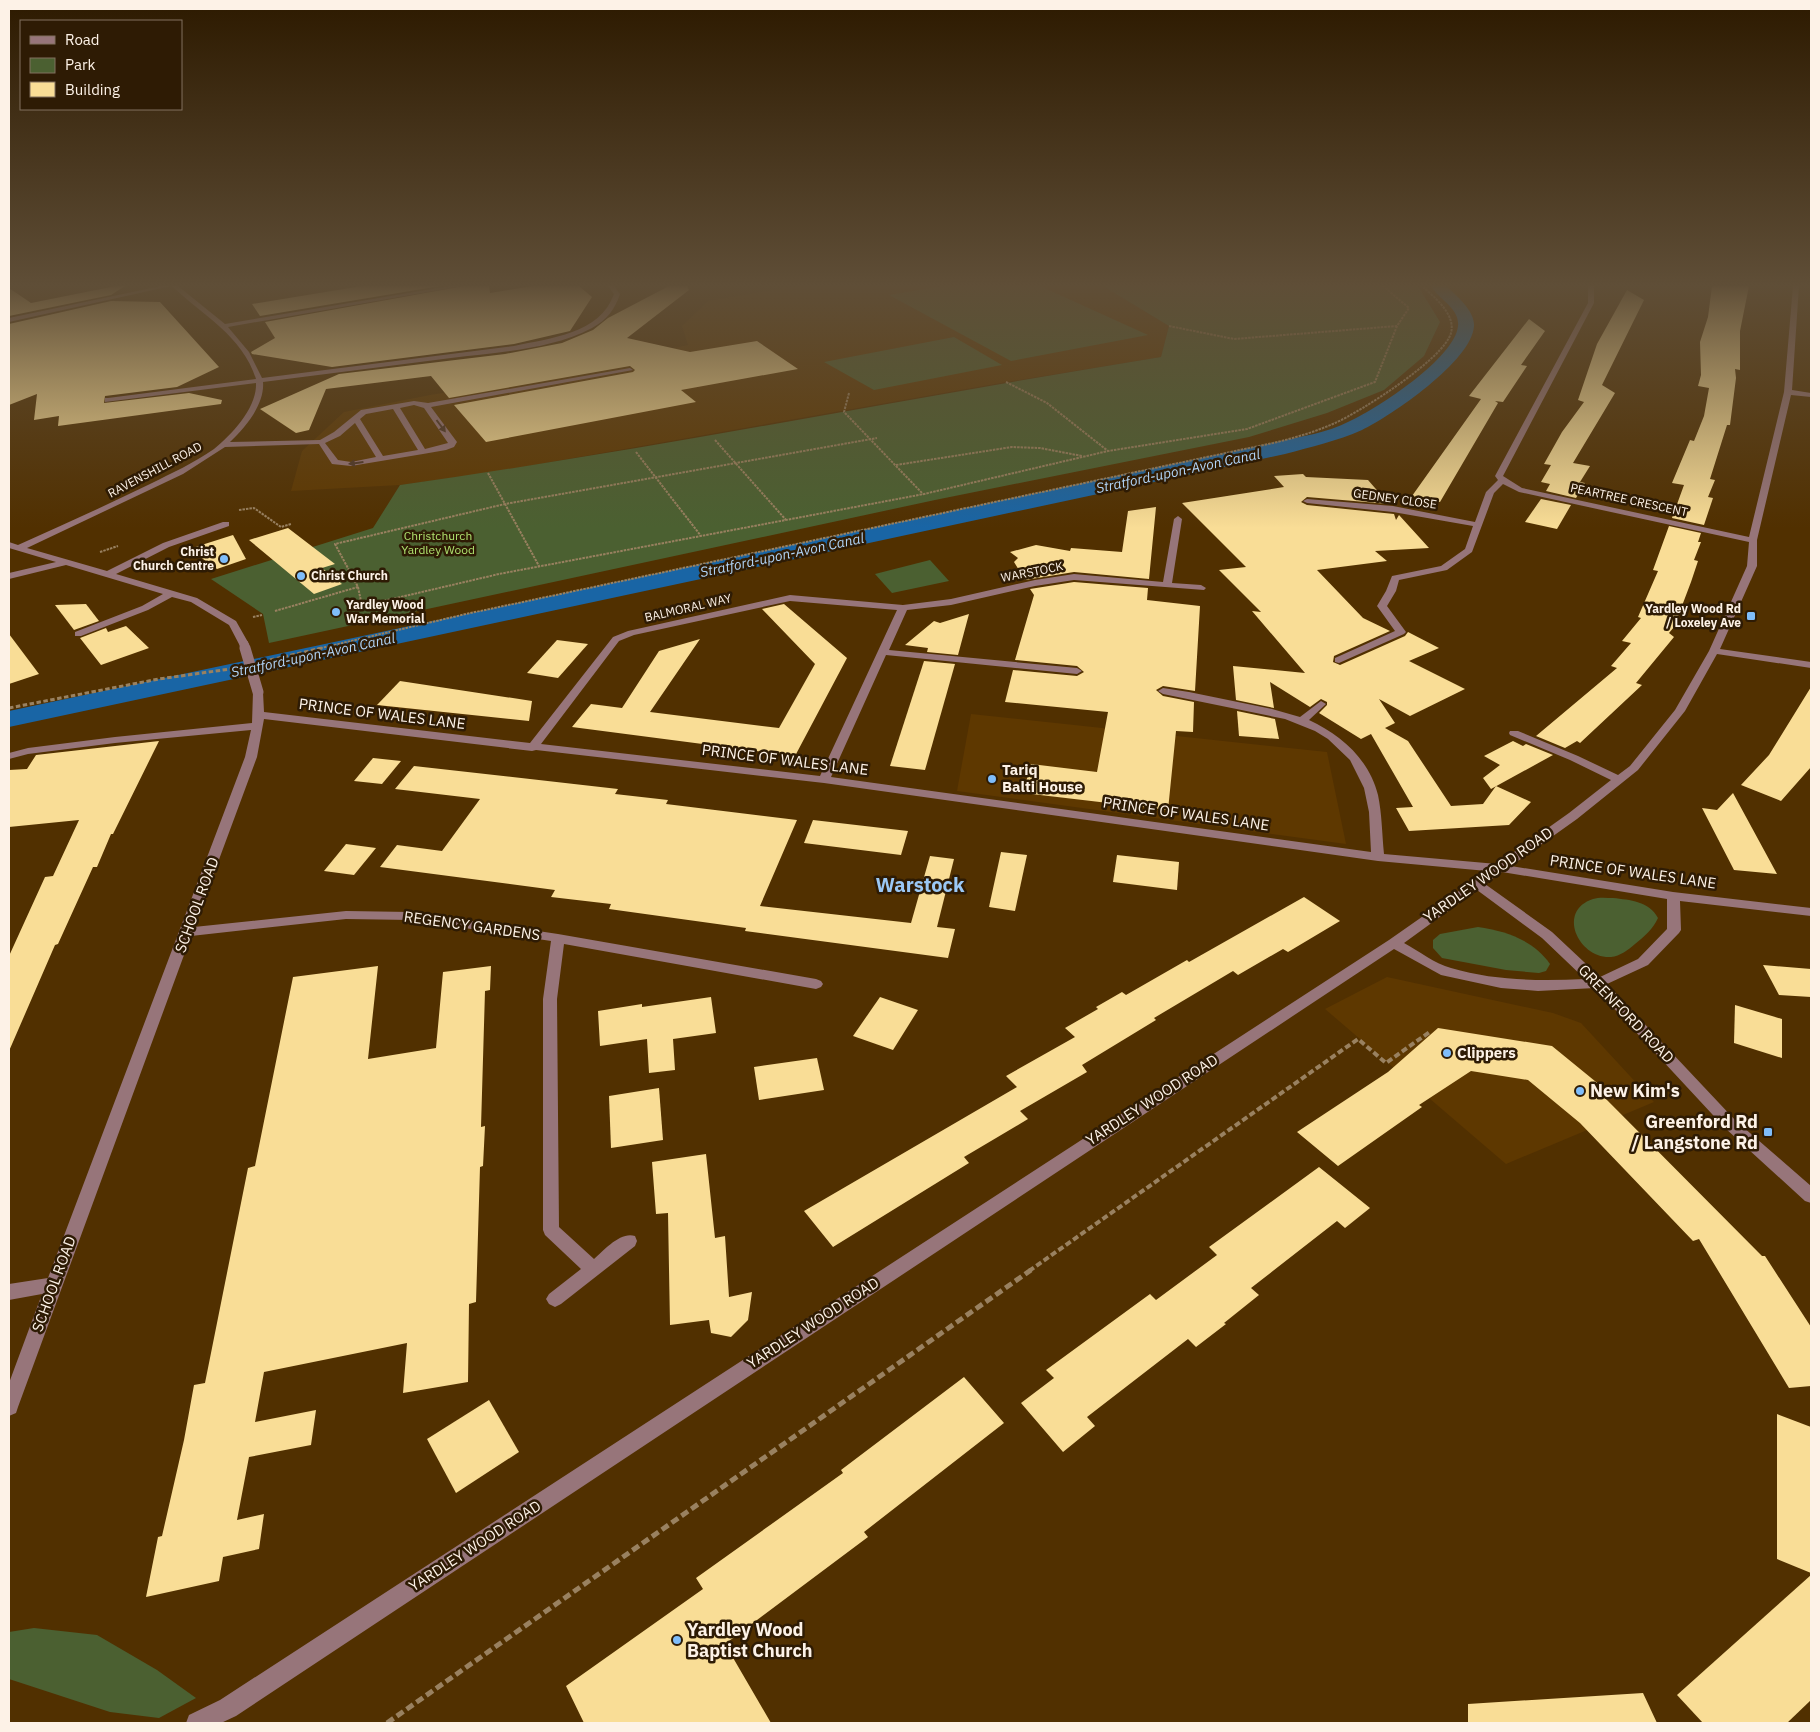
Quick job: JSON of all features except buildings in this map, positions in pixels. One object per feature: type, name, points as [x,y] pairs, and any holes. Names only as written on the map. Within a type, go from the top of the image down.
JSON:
[{"type":"street","points":[[253,367],[260,379]]},
{"type":"street","points":[[108,400],[360,367]]},
{"type":"street","points":[[1339,660],[1401,632],[1382,606],[1391,591],[1395,578],[1444,568],[1469,550],[1490,492],[1502,480],[1499,476],[1556,367]]},
{"type":"street","name":"YARDLEY WOOD ROAD","points":[[197,1723],[224,1716],[1394,943],[1634,768],[1680,711],[1714,651],[1752,566],[1754,540],[1788,392],[1790,367]]},
{"type":"street","points":[[223,446],[309,444],[321,442],[336,434],[356,418],[370,411],[414,403],[426,406],[630,370]]},
{"type":"street","name":"RAVENSHILL ROAD","points":[[19,548],[108,508],[176,474],[223,446],[255,408],[260,379]]},
{"type":"street","points":[[1788,392],[1811,395]]},
{"type":"street","points":[[394,406],[424,452]]},
{"type":"street","points":[[321,442],[335,462],[351,464],[424,452],[451,445],[453,442],[426,406]]},
{"type":"street","points":[[356,418],[381,459]]},
{"type":"street","name":"PEARTREE CRESCENT","points":[[1502,480],[1519,490],[1754,540]]},
{"type":"street","name":"GEDNEY CLOSE","points":[[1307,501],[1393,509],[1479,525]]},
{"type":"street","points":[[1167,584],[1178,519]]},
{"type":"street","points":[[107,575],[166,544],[226,524]]},
{"type":"street","name":"SCHOOL ROAD","points":[[9,545],[64,563],[172,593],[212,609],[233,623],[244,644],[258,692],[258,720],[251,757],[188,932],[9,1407]]},
{"type":"street","points":[[9,576],[64,563]]},
{"type":"street","name":"WARSTOCK","points":[[903,608],[951,602],[1035,583],[1074,577],[1201,588]]},
{"type":"street","points":[[78,634],[145,608],[172,593]]},
{"type":"street","name":"BALMORAL WAY","points":[[532,748],[616,639],[632,633],[790,598],[903,608]]},
{"type":"street","points":[[824,780],[903,608]]},
{"type":"street","points":[[1714,651],[1811,665]]},
{"type":"street","points":[[883,652],[1077,671]]},
{"type":"street","points":[[1163,691],[1211,698],[1230,705],[1273,712],[1302,720],[1335,737],[1354,757],[1371,789],[1378,857]]},
{"type":"street","points":[[1302,720],[1321,704]]},
{"type":"street","name":"PRINCE OF WALES LANE","points":[[9,756],[28,751],[258,720],[824,780],[1378,857],[1499,868],[1673,896],[1811,912]]},
{"type":"street","points":[[1514,733],[1574,758],[1619,780]]},
{"type":"street","name":"GREENFORD ROAD","points":[[1475,883],[1547,935],[1598,983],[1730,1124],[1811,1196]]},
{"type":"street","points":[[1394,943],[1446,972],[1501,983],[1538,986],[1598,983],[1643,962],[1674,930],[1673,896]]},
{"type":"street","name":"REGENCY GARDENS","points":[[188,932],[346,915],[365,915],[411,916],[558,938],[550,999],[551,1230],[592,1269]]},
{"type":"street","points":[[558,938],[816,984]]},
{"type":"street","points":[[555,1299],[629,1241]]},
{"type":"street","points":[[9,1292],[54,1285]]},
{"type":"path","points":[[877,438],[505,504],[335,544],[358,587],[362,606],[539,566],[924,494],[1108,451],[1247,429],[1375,382],[1381,367]]},
{"type":"path","points":[[265,661],[466,614],[1263,445],[1321,429],[1358,412],[1420,367]]},
{"type":"path","points":[[1006,382],[1025,388],[1070,420],[1108,451]]},
{"type":"path","points":[[849,393],[844,412],[924,494]]},
{"type":"path","points":[[715,440],[786,520]]},
{"type":"path","points":[[896,465],[1012,447],[1040,448],[1086,456]]},
{"type":"path","points":[[636,452],[701,536]]},
{"type":"path","points":[[488,473],[539,566]]},
{"type":"path","points":[[275,611],[358,587]]},
{"type":"path","points":[[9,708],[159,679],[232,668]]},
{"type":"path","points":[[387,1723],[1358,1040],[1386,1063],[1431,1031]]},
{"type":"shaded area","points":[[585,367],[1100,367],[488,473],[400,485],[291,491],[302,451],[344,412]]},
{"type":"shaded area","points":[[971,714],[1327,752],[1346,844],[957,791]]},
{"type":"shaded area","points":[[1387,977],[1553,1013],[1581,1023],[1654,1102],[1506,1164],[1325,1009]]},
{"type":"green space","points":[[833,367],[993,367],[874,390]]},
{"type":"green space","name":"Christchurch Yardley Wood","points":[[1103,367],[1411,367],[1384,390],[1327,413],[1249,437],[935,500],[269,643],[263,614],[211,579],[373,528],[400,485],[591,456]]},
{"type":"green space","points":[[930,560],[949,581],[892,593],[875,574]]},
{"type":"green space","points":[[1613,898],[1638,902],[1650,908],[1658,918],[1654,926],[1642,939],[1621,954],[1611,957],[1600,956],[1581,943],[1574,923],[1576,913],[1582,905],[1593,899]]},
{"type":"green space","points":[[1478,927],[1509,934],[1527,943],[1536,949],[1550,964],[1546,971],[1539,973],[1506,970],[1442,958],[1433,948],[1433,940],[1440,934]]},
{"type":"green space","points":[[34,1628],[97,1635],[157,1670],[196,1698],[159,1718],[110,1712],[9,1679],[9,1632]]},
{"type":"waterway","name":"Stratford-upon-Avon Canal","points":[[9,719],[1285,448],[1338,433],[1368,420],[1421,383],[1439,367]]},
{"type":"place","name":"Christ Church Centre","points":[[224,559]]},
{"type":"place","name":"Christ Church","points":[[301,576]]},
{"type":"place","name":"Yardley Wood War Memorial","points":[[336,612]]},
{"type":"place","name":"Yardley Wood Rd / Loxeley Ave","points":[[1751,616]]},
{"type":"place","name":"Tariq Balti House","points":[[992,779]]},
{"type":"place","name":"Clippers","points":[[1447,1053]]},
{"type":"place","name":"New Kim's","points":[[1580,1091]]},
{"type":"place","name":"Greenford Rd / Langstone Rd","points":[[1768,1132]]},
{"type":"place","name":"Yardley Wood Baptist Church","points":[[677,1640]]},
{"type":"district","name":"Warstock","points":[[920,885]]}]
